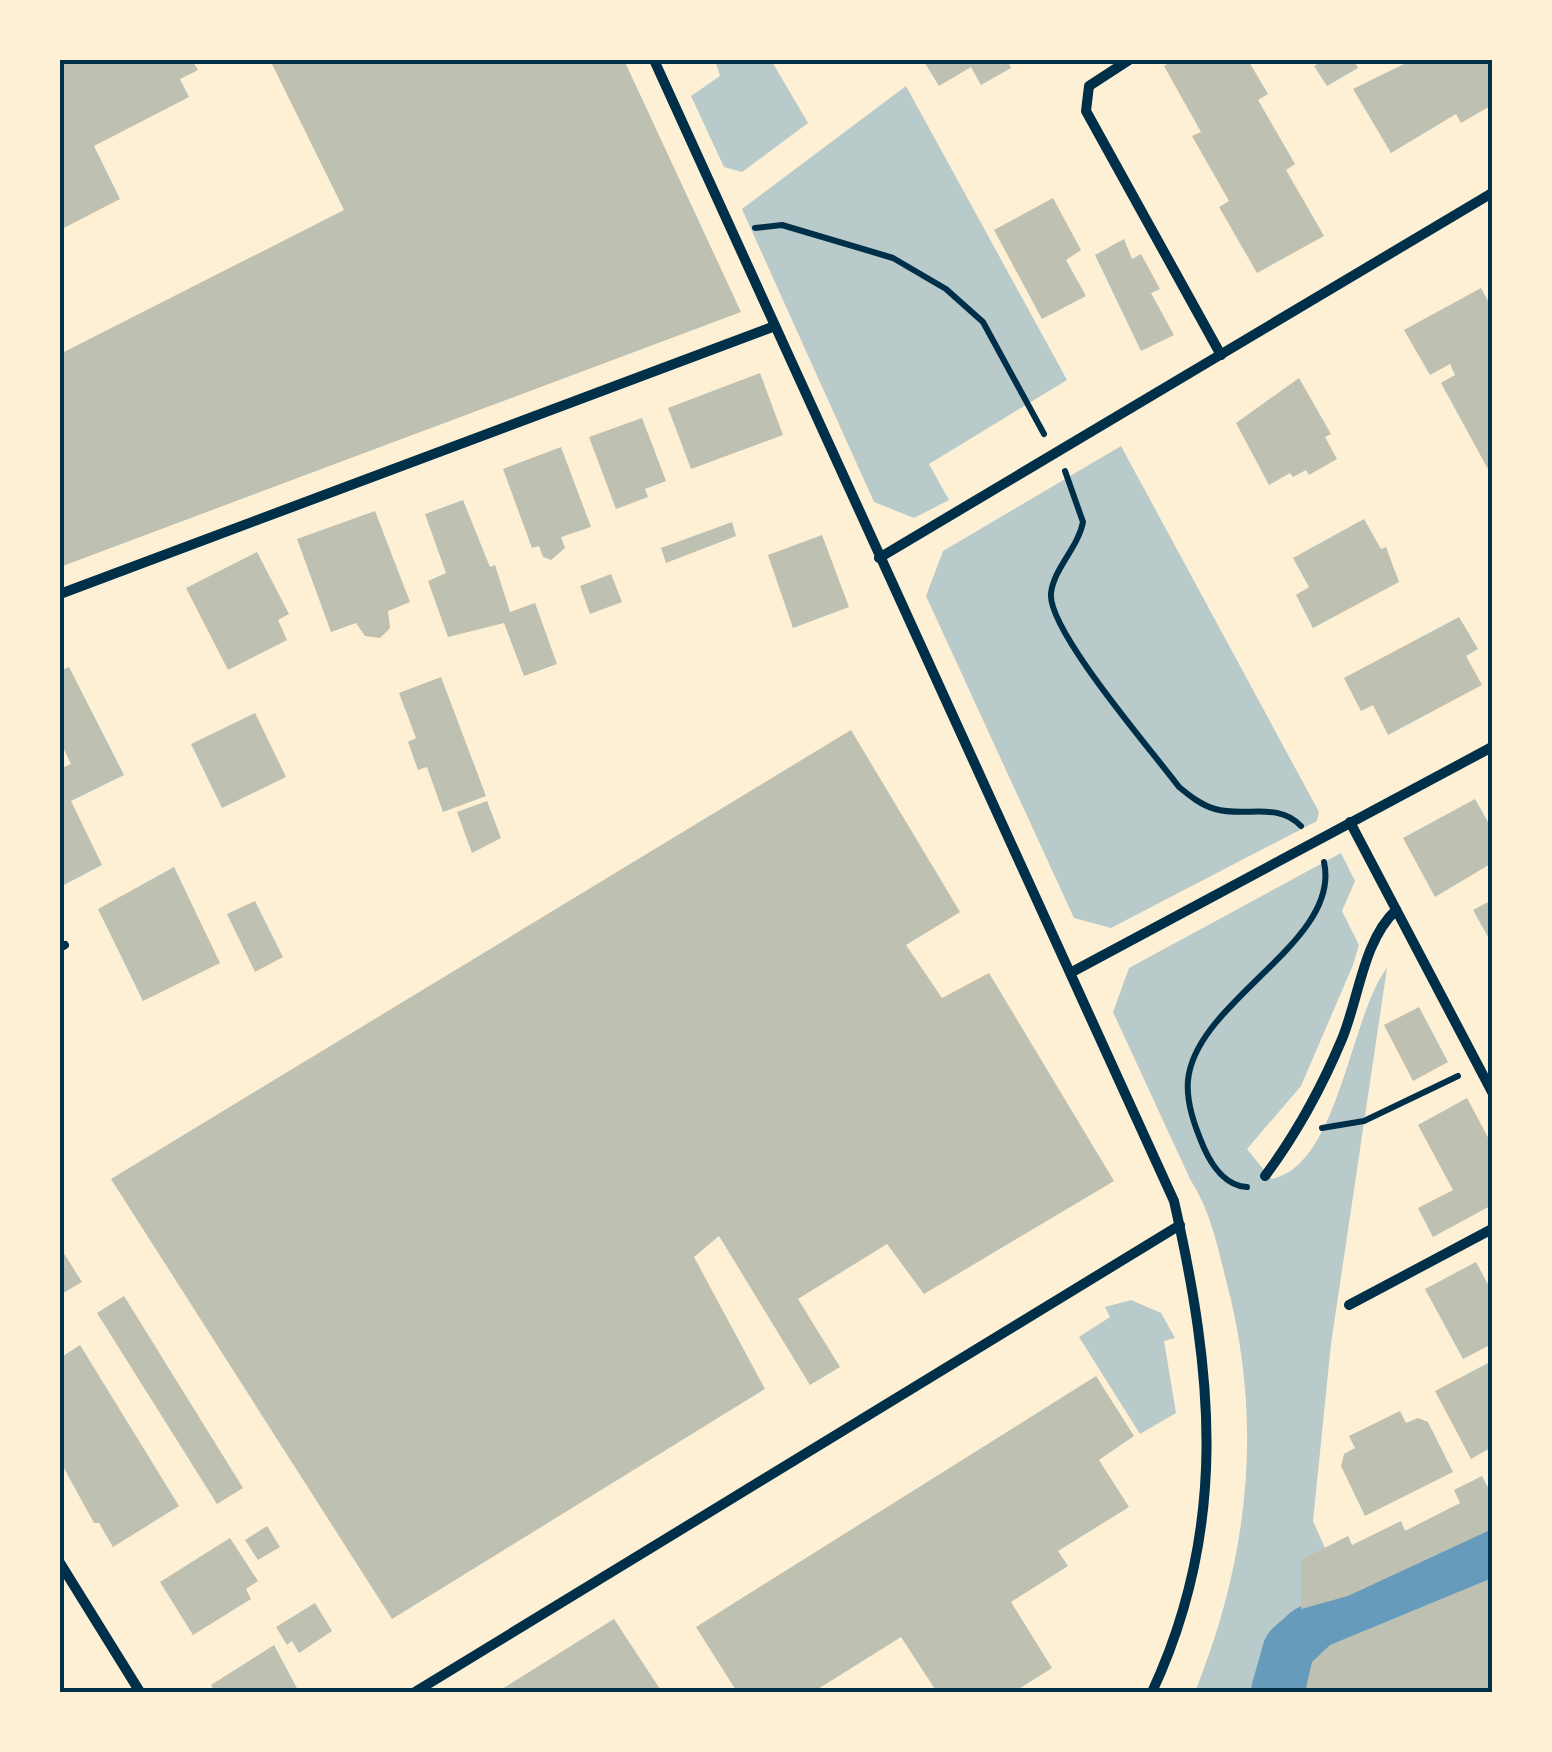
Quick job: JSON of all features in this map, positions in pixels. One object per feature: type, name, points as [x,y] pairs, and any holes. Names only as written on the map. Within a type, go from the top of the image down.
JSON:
[{"type":"street","points":[[654,60],[1163,1171],[1180,1226],[1201,1334],[1210,1448],[1204,1522],[1190,1592],[1152,1692]]},
{"type":"street","points":[[1129,60],[1089,86],[1086,111],[1221,355]]},
{"type":"street","points":[[879,558],[1492,193]]},
{"type":"street","points":[[60,594],[775,326]]},
{"type":"street","points":[[1072,972],[1492,747]]},
{"type":"street","points":[[1350,822],[1492,1092]]},
{"type":"street","points":[[1265,1176],[1292,1140],[1344,1036],[1378,931],[1396,910]]},
{"type":"street","points":[[415,1692],[1180,1226]]},
{"type":"street","points":[[1350,1305],[1492,1228]]},
{"type":"street","points":[[60,1563],[140,1692]]},
{"type":"path","points":[[735,235],[770,224],[782,225],[893,258],[946,289],[983,322],[1076,492],[1083,522],[1051,594],[1052,608],[1068,641],[1180,787],[1215,809],[1288,814],[1312,843],[1326,873],[1309,919],[1207,1032],[1188,1078],[1196,1126],[1222,1175],[1241,1188],[1265,1176]]},
{"type":"path","points":[[1292,1140],[1321,1128],[1364,1121],[1478,1065]]},
{"type":"shaded area","points":[[715,60],[771,60],[808,123],[742,172],[724,167],[691,96],[720,76]]},
{"type":"shaded area","points":[[906,86],[1067,380],[929,464],[949,500],[914,518],[874,502],[742,209]]},
{"type":"shaded area","points":[[1121,446],[1319,812],[1317,821],[1111,928],[1074,918],[926,596],[943,551]]},
{"type":"shaded area","points":[[1341,853],[1355,881],[1342,911],[1359,945],[1353,965],[1301,1086],[1247,1149],[1271,1179],[1294,1168],[1313,1148],[1341,1087],[1374,990],[1387,968],[1331,1344],[1313,1521],[1325,1548],[1302,1608],[1348,1596],[1310,1610],[1284,1626],[1267,1652],[1261,1692],[1195,1692],[1228,1591],[1239,1540],[1245,1489],[1245,1385],[1238,1333],[1208,1215],[1113,1012],[1129,968]]},
{"type":"shaded area","points":[[1131,1300],[1161,1313],[1175,1338],[1164,1341],[1176,1413],[1140,1434],[1079,1337],[1110,1317],[1105,1307]]},
{"type":"building","points":[[60,60],[192,60],[198,70],[180,79],[189,97],[94,146],[120,199],[60,230]]},
{"type":"building","points":[[270,60],[624,60],[741,312],[60,567],[60,354],[344,210]]},
{"type":"building","points":[[923,60],[1007,60],[1011,68],[981,85],[971,67],[939,86]]},
{"type":"building","points":[[1174,60],[1248,60],[1268,94],[1258,100],[1295,164],[1286,170],[1324,236],[1257,273],[1219,207],[1229,201],[1192,136],[1201,132],[1164,66]]},
{"type":"building","points":[[1325,60],[1354,60],[1358,68],[1327,86],[1314,66]]},
{"type":"building","points":[[1412,60],[1492,60],[1492,105],[1461,123],[1456,114],[1391,153],[1353,89]]},
{"type":"building","points":[[1053,198],[1081,250],[1066,260],[1086,296],[1042,319],[994,230]]},
{"type":"building","points":[[1124,239],[1132,259],[1141,254],[1160,289],[1151,293],[1174,335],[1141,351],[1095,255]]},
{"type":"building","points":[[1481,288],[1492,308],[1489,471],[1441,383],[1455,375],[1450,364],[1430,375],[1404,330]]},
{"type":"building","points":[[760,373],[783,435],[691,469],[668,408]]},
{"type":"building","points":[[1299,378],[1331,434],[1325,437],[1337,459],[1309,475],[1306,470],[1293,477],[1290,473],[1269,485],[1236,423]]},
{"type":"building","points":[[642,418],[666,481],[645,489],[648,497],[616,509],[589,437]]},
{"type":"building","points":[[561,447],[591,527],[561,537],[565,548],[551,560],[543,557],[539,546],[532,548],[503,469]]},
{"type":"building","points":[[463,500],[490,567],[495,565],[510,612],[535,603],[557,664],[524,676],[504,623],[448,637],[428,581],[446,573],[425,514]]},
{"type":"building","points":[[375,511],[410,602],[388,611],[390,628],[380,638],[365,636],[356,623],[331,632],[297,539]]},
{"type":"building","points":[[1364,519],[1381,549],[1386,547],[1399,582],[1313,628],[1296,595],[1309,587],[1293,558]]},
{"type":"building","points":[[732,522],[736,536],[666,563],[661,548]]},
{"type":"building","points":[[822,535],[849,607],[793,628],[768,555]]},
{"type":"building","points":[[257,552],[289,614],[278,620],[287,640],[228,670],[186,588]]},
{"type":"building","points":[[611,574],[622,602],[590,614],[580,586]]},
{"type":"building","points":[[1459,617],[1478,649],[1466,656],[1482,685],[1388,735],[1373,705],[1361,711],[1344,678]]},
{"type":"building","points":[[69,667],[124,775],[71,801],[102,865],[60,887],[60,769],[71,764],[60,741],[60,671]]},
{"type":"building","points":[[441,677],[486,796],[443,812],[427,767],[418,770],[408,742],[416,738],[399,693]]},
{"type":"building","points":[[255,713],[286,777],[222,808],[191,744]]},
{"type":"building","points":[[851,730],[960,912],[906,945],[942,998],[989,973],[1114,1181],[924,1294],[887,1244],[798,1299],[840,1367],[810,1385],[719,1236],[694,1257],[765,1389],[392,1619],[111,1179]]},
{"type":"building","points":[[1475,799],[1492,829],[1492,863],[1435,897],[1403,838]]},
{"type":"building","points":[[487,801],[501,838],[472,853],[457,812]]},
{"type":"building","points":[[174,867],[220,963],[143,1001],[98,909]]},
{"type":"building","points":[[1492,900],[1492,944],[1473,910]]},
{"type":"building","points":[[255,901],[283,957],[255,972],[227,914]]},
{"type":"building","points":[[1419,1007],[1448,1062],[1413,1081],[1384,1025]]},
{"type":"building","points":[[1467,1098],[1492,1145],[1492,1205],[1433,1237],[1418,1208],[1453,1190],[1418,1125]]},
{"type":"building","points":[[60,1247],[82,1282],[60,1295]]},
{"type":"building","points":[[1476,1262],[1492,1292],[1492,1344],[1463,1359],[1425,1289]]},
{"type":"building","points":[[124,1296],[243,1488],[217,1504],[97,1313]]},
{"type":"building","points":[[80,1345],[179,1506],[113,1547],[99,1523],[94,1523],[60,1461],[60,1358]]},
{"type":"building","points":[[1490,1362],[1492,1447],[1471,1459],[1435,1391]]},
{"type":"building","points":[[1096,1376],[1134,1436],[1099,1460],[1129,1507],[1058,1551],[1068,1566],[1011,1602],[1052,1668],[1014,1692],[930,1692],[935,1689],[901,1637],[813,1692],[737,1692],[696,1627]]},
{"type":"building","points":[[1400,1411],[1406,1423],[1418,1418],[1428,1422],[1453,1472],[1365,1516],[1341,1466],[1344,1454],[1355,1448],[1349,1436]]},
{"type":"building","points":[[1482,1476],[1492,1495],[1490,1530],[1348,1596],[1301,1609],[1301,1560],[1348,1536],[1352,1545],[1401,1521],[1405,1531],[1460,1503],[1454,1490]]},
{"type":"building","points":[[267,1526],[280,1547],[258,1560],[245,1540]]},
{"type":"building","points":[[230,1538],[258,1581],[246,1589],[251,1599],[193,1635],[160,1582]]},
{"type":"building","points":[[1492,1578],[1492,1692],[1305,1692],[1312,1662],[1330,1645]]},
{"type":"building","points":[[315,1603],[332,1631],[299,1653],[292,1641],[287,1645],[276,1627]]},
{"type":"building","points":[[614,1619],[662,1692],[497,1692]]},
{"type":"building","points":[[274,1645],[299,1692],[215,1692],[211,1685]]},
{"type":"waterway","points":[[1285,1692],[1296,1653],[1313,1638],[1464,1571],[1492,1551]]}]
